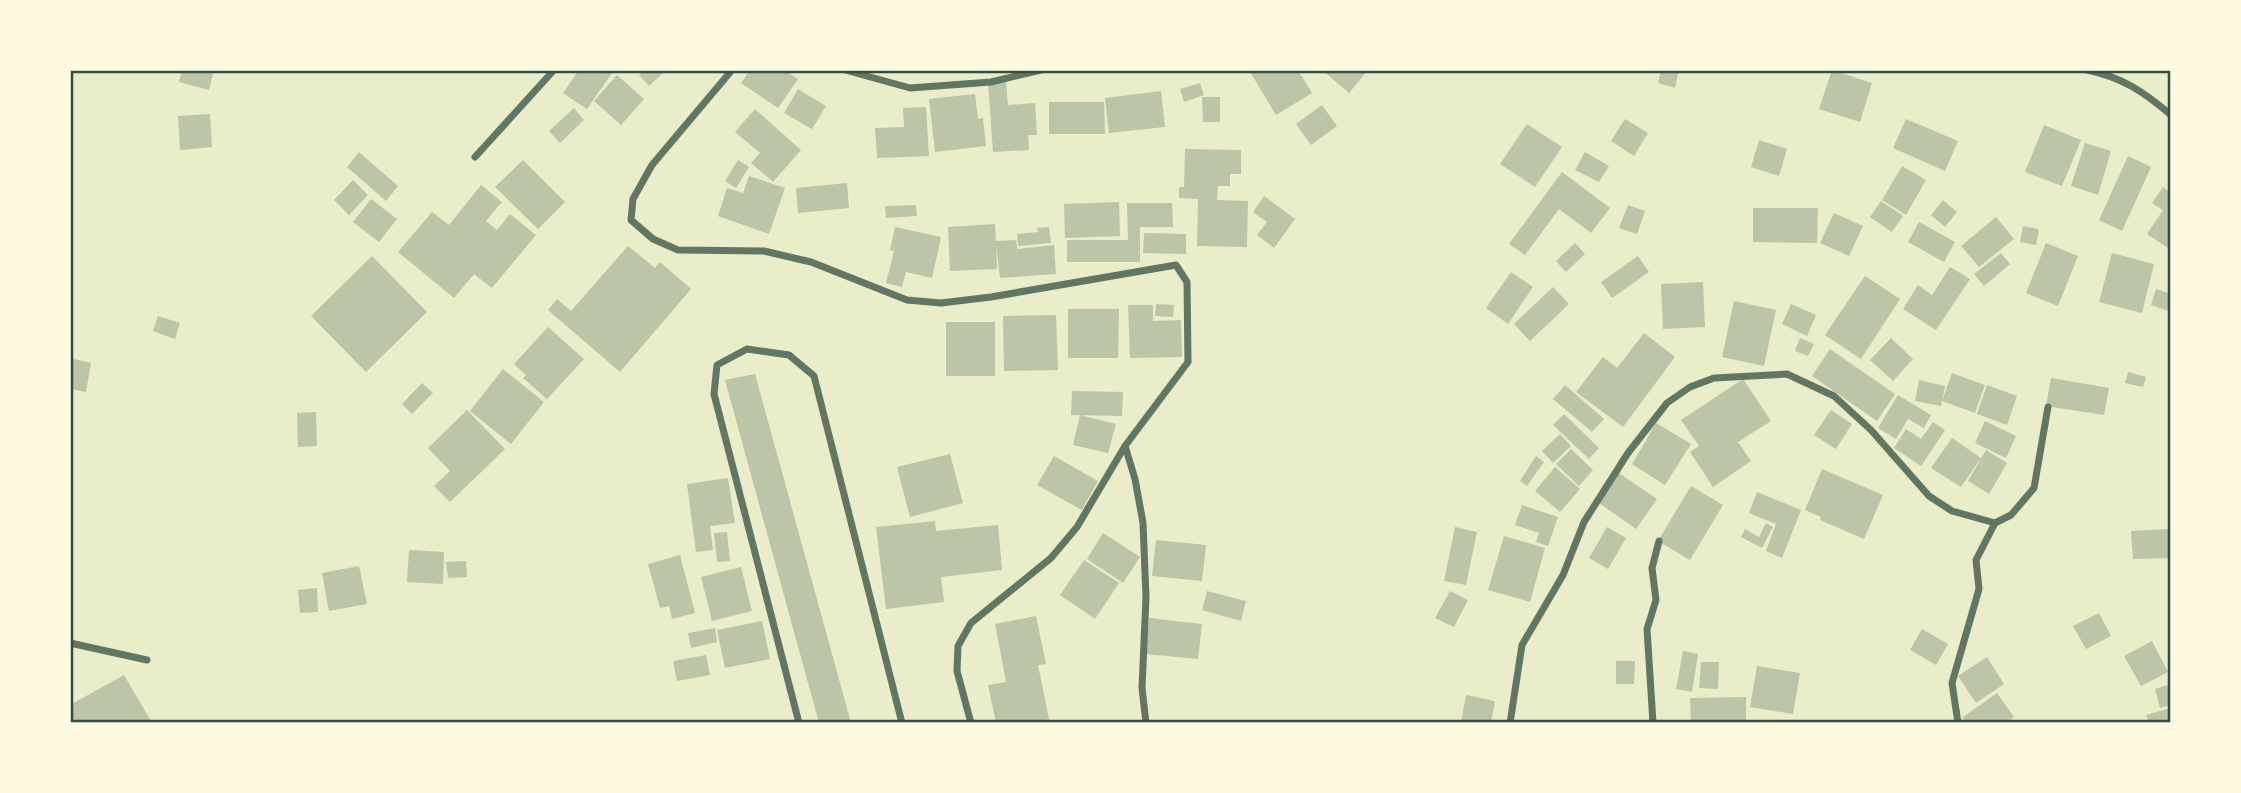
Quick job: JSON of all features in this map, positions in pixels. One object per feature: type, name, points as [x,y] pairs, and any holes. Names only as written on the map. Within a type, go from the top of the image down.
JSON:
[{"type":"street","points":[[475,157],[554,70]]},
{"type":"street","points":[[732,70],[652,165],[633,199],[631,220],[653,239],[678,250],[764,251],[811,262],[907,300],[941,303],[1004,295],[1176,265],[1187,282],[1188,362],[1125,446],[1077,527],[1051,558],[971,623],[958,646],[957,671],[971,723]]},
{"type":"street","points":[[845,70],[910,88],[991,82],[1041,70]]},
{"type":"street","points":[[2087,70],[2108,74],[2143,91],[2171,115]]},
{"type":"street","points":[[799,723],[714,394],[717,365],[747,349],[789,355],[814,376],[902,723]]},
{"type":"street","points":[[1510,723],[1522,645],[1563,575],[1584,522],[1628,453],[1659,413],[1667,403],[1690,387],[1714,378],[1787,374],[1834,396],[1871,430],[1929,496],[1952,511],[1995,523]]},
{"type":"street","points":[[1958,723],[1952,682],[1979,589],[1976,561],[1995,523],[2011,515],[2034,488],[2048,407]]},
{"type":"street","points":[[1125,446],[1143,523],[1146,597],[1142,688],[1146,723]]},
{"type":"street","points":[[1653,723],[1647,629],[1656,600],[1652,568],[1659,541]]},
{"type":"street","points":[[70,643],[147,660]]},
{"type":"building","points":[[182,70],[214,70],[209,90],[179,82]]},
{"type":"building","points":[[579,70],[614,70],[587,109],[563,93]]},
{"type":"building","points":[[644,70],[666,70],[649,86],[639,75]]},
{"type":"building","points":[[750,70],[784,70],[798,79],[778,108],[741,83]]},
{"type":"building","points":[[1249,70],[1298,70],[1312,93],[1276,115]]},
{"type":"building","points":[[1322,70],[1368,70],[1349,93]]},
{"type":"building","points":[[1661,70],[1679,70],[1675,88],[1658,83]]},
{"type":"building","points":[[1832,70],[1872,83],[1860,122],[1819,109]]},
{"type":"building","points":[[617,75],[644,99],[621,125],[594,101]]},
{"type":"building","points":[[1006,81],[1008,105],[1035,103],[1037,135],[1028,135],[1029,150],[993,152],[988,82]]},
{"type":"building","points":[[1200,83],[1204,95],[1184,102],[1180,89]]},
{"type":"building","points":[[798,89],[826,106],[812,129],[784,113]]},
{"type":"building","points":[[1161,91],[1165,127],[1109,133],[1105,98]]},
{"type":"building","points":[[975,94],[978,119],[983,118],[986,146],[935,152],[929,99]]},
{"type":"building","points":[[1202,97],[1220,97],[1220,122],[1203,122]]},
{"type":"building","points":[[1049,102],[1104,102],[1105,134],[1049,134]]},
{"type":"building","points":[[1322,105],[1337,126],[1311,145],[1296,124]]},
{"type":"building","points":[[926,107],[929,156],[877,158],[875,128],[904,127],[903,108]]},
{"type":"building","points":[[574,108],[584,120],[560,143],[549,131]]},
{"type":"building","points":[[755,109],[801,150],[773,182],[751,163],[760,153],[735,132]]},
{"type":"building","points":[[210,114],[212,147],[180,150],[178,116]]},
{"type":"building","points":[[1625,119],[1648,133],[1634,156],[1611,141]]},
{"type":"building","points":[[1906,119],[1958,141],[1945,171],[1893,148]]},
{"type":"building","points":[[1527,124],[1562,147],[1535,187],[1500,164]]},
{"type":"building","points":[[2044,125],[2081,140],[2062,186],[2025,172]]},
{"type":"building","points":[[1759,140],[1787,149],[1779,176],[1751,167]]},
{"type":"building","points":[[2085,143],[2111,151],[2098,195],[2071,186]]},
{"type":"building","points":[[1185,149],[1241,150],[1241,174],[1230,174],[1230,186],[1218,186],[1217,200],[1248,201],[1247,247],[1197,246],[1198,199],[1179,198],[1179,187],[1184,187]]},
{"type":"building","points":[[359,152],[398,186],[386,201],[347,167]]},
{"type":"building","points":[[1585,152],[1609,166],[1599,182],[1575,170]]},
{"type":"building","points":[[2128,156],[2151,167],[2122,231],[2099,220]]},
{"type":"building","points":[[523,160],[565,202],[538,229],[495,187]]},
{"type":"building","points":[[738,160],[749,167],[736,188],[725,181]]},
{"type":"building","points":[[1902,166],[1926,180],[1906,215],[1882,200]]},
{"type":"building","points":[[1562,172],[1610,208],[1591,233],[1559,209],[1525,255],[1509,244]]},
{"type":"building","points":[[749,176],[785,188],[769,234],[718,216],[727,188],[743,193]]},
{"type":"building","points":[[353,180],[368,195],[349,215],[334,200]]},
{"type":"building","points":[[847,183],[849,208],[798,213],[796,188]]},
{"type":"building","points":[[481,185],[502,202],[486,221],[497,230],[510,214],[536,235],[492,288],[474,274],[454,298],[398,252],[432,212],[449,225]]},
{"type":"building","points":[[2163,187],[2171,193],[2171,250],[2147,234],[2163,210],[2152,203]]},
{"type":"building","points":[[1264,196],[1295,219],[1274,248],[1257,235],[1267,222],[1253,212]]},
{"type":"building","points":[[371,199],[397,219],[379,242],[353,222]]},
{"type":"building","points":[[1943,200],[1957,212],[1945,227],[1931,215]]},
{"type":"building","points":[[1881,201],[1903,216],[1892,232],[1870,217]]},
{"type":"building","points":[[1119,202],[1120,236],[1065,238],[1064,204]]},
{"type":"building","points":[[1127,203],[1172,203],[1173,227],[1140,227],[1140,262],[1067,262],[1067,240],[1128,240]]},
{"type":"building","points":[[916,205],[917,216],[886,218],[885,206]]},
{"type":"building","points":[[1628,205],[1645,211],[1637,234],[1619,228]]},
{"type":"building","points":[[1753,208],[1818,208],[1817,243],[1753,242]]},
{"type":"building","points":[[1834,213],[1863,226],[1849,256],[1820,243]]},
{"type":"building","points":[[1996,217],[2014,239],[1979,267],[1961,246]]},
{"type":"building","points":[[1919,222],[1955,242],[1944,262],[1908,242]]},
{"type":"building","points":[[995,224],[996,241],[1016,240],[1018,253],[1018,249],[1054,245],[1056,274],[1000,278],[996,245],[997,269],[950,271],[948,227]]},
{"type":"building","points":[[2023,226],[2039,229],[2036,245],[2020,242]]},
{"type":"building","points":[[895,227],[941,237],[932,278],[906,272],[902,287],[886,283],[894,251],[890,250]]},
{"type":"building","points":[[1049,227],[1051,243],[1018,246],[1017,234],[1038,232],[1037,228]]},
{"type":"building","points":[[1144,233],[1186,234],[1186,254],[1143,253]]},
{"type":"building","points":[[1575,243],[1585,254],[1566,272],[1556,261]]},
{"type":"building","points":[[2046,243],[2078,256],[2058,306],[2026,293]]},
{"type":"building","points":[[628,246],[655,268],[660,262],[691,289],[620,372],[548,310],[557,299],[571,311]]},
{"type":"building","points":[[2001,253],[2010,264],[1984,286],[1974,274]]},
{"type":"building","points":[[2112,253],[2154,264],[2142,313],[2099,302]]},
{"type":"building","points":[[372,256],[427,312],[366,372],[311,316]]},
{"type":"building","points":[[1638,256],[1649,272],[1612,298],[1601,282]]},
{"type":"building","points":[[1950,267],[1970,279],[1936,330],[1903,309],[1918,285],[1932,295]]},
{"type":"building","points":[[1511,272],[1533,287],[1508,324],[1486,308]]},
{"type":"building","points":[[1865,276],[1900,299],[1861,359],[1825,335]]},
{"type":"building","points":[[1703,282],[1705,327],[1663,329],[1661,284]]},
{"type":"building","points":[[1553,287],[1569,304],[1530,341],[1514,324]]},
{"type":"building","points":[[2156,289],[2171,294],[2171,312],[2151,305]]},
{"type":"building","points":[[1734,301],[1776,310],[1764,366],[1722,357]]},
{"type":"building","points":[[1156,304],[1174,305],[1173,317],[1155,316]]},
{"type":"building","points":[[1791,304],[1816,315],[1807,336],[1782,324]]},
{"type":"building","points":[[1128,305],[1153,305],[1153,321],[1181,320],[1182,357],[1130,358]]},
{"type":"building","points":[[1068,309],[1119,309],[1118,358],[1068,358]]},
{"type":"building","points":[[1056,315],[1058,370],[1004,371],[1003,316]]},
{"type":"building","points":[[158,316],[180,323],[175,339],[153,331]]},
{"type":"building","points":[[946,322],[995,322],[995,376],[946,376]]},
{"type":"building","points":[[548,327],[584,359],[547,399],[523,378],[526,375],[514,364]]},
{"type":"building","points":[[1644,333],[1675,357],[1623,427],[1576,392],[1603,357],[1617,368]]},
{"type":"building","points":[[1800,338],[1814,344],[1808,356],[1795,351]]},
{"type":"building","points":[[1891,338],[1913,359],[1893,381],[1870,360]]},
{"type":"building","points":[[1830,349],[1895,394],[1877,421],[1812,376]]},
{"type":"building","points":[[70,358],[91,363],[86,392],[70,389]]},
{"type":"building","points":[[503,369],[544,402],[511,444],[470,411]]},
{"type":"building","points":[[2128,372],[2146,377],[2143,387],[2125,383]]},
{"type":"building","points":[[1952,373],[1985,385],[1975,413],[1942,401]]},
{"type":"building","points":[[755,374],[851,723],[819,723],[725,380]]},
{"type":"building","points":[[2051,378],[2109,388],[2104,415],[2046,406]]},
{"type":"building","points":[[1743,379],[1771,421],[1738,442],[1751,461],[1713,487],[1690,452],[1699,446],[1681,420]]},
{"type":"building","points":[[1919,380],[1945,386],[1941,406],[1915,401]]},
{"type":"building","points":[[422,383],[433,393],[412,414],[402,404]]},
{"type":"building","points":[[1565,385],[1604,419],[1592,432],[1553,399]]},
{"type":"building","points":[[1987,385],[2017,396],[2007,425],[1977,414]]},
{"type":"building","points":[[1072,391],[1123,392],[1122,416],[1071,415]]},
{"type":"building","points":[[1898,395],[1931,415],[1924,428],[1908,419],[1896,439],[1878,428]]},
{"type":"building","points":[[467,410],[505,449],[450,502],[434,486],[450,471],[428,448]]},
{"type":"building","points":[[1831,410],[1852,424],[1836,449],[1814,435]]},
{"type":"building","points":[[316,412],[317,446],[298,447],[297,413]]},
{"type":"building","points":[[1564,414],[1599,448],[1589,459],[1553,425]]},
{"type":"building","points":[[1080,415],[1116,424],[1108,453],[1073,445]]},
{"type":"building","points":[[1985,421],[2016,436],[2006,458],[1975,443]]},
{"type":"building","points":[[1933,422],[1945,430],[1921,466],[1894,448],[1906,429],[1921,439]]},
{"type":"building","points":[[1656,423],[1691,444],[1665,485],[1632,464]]},
{"type":"building","points":[[1560,434],[1571,446],[1553,463],[1542,451]]},
{"type":"building","points":[[1952,438],[1981,458],[1961,487],[1931,468]]},
{"type":"building","points":[[1571,449],[1593,470],[1579,486],[1556,464]]},
{"type":"building","points":[[1986,450],[2007,463],[1989,494],[1968,481]]},
{"type":"building","points":[[950,454],[963,503],[910,517],[897,467]]},
{"type":"building","points":[[1054,456],[1098,481],[1082,510],[1037,485]]},
{"type":"building","points":[[1536,456],[1544,462],[1527,486],[1520,481]]},
{"type":"building","points":[[1555,467],[1580,489],[1560,512],[1535,491]]},
{"type":"building","points":[[1822,469],[1883,495],[1864,539],[1820,520],[1821,517],[1805,510]]},
{"type":"building","points":[[1619,473],[1657,499],[1636,529],[1599,503]]},
{"type":"building","points":[[728,478],[735,523],[710,526],[713,550],[696,552],[687,484]]},
{"type":"building","points":[[1691,486],[1723,505],[1690,560],[1658,541]]},
{"type":"building","points":[[1757,492],[1801,510],[1782,558],[1766,551],[1776,524],[1749,513]]},
{"type":"building","points":[[1522,505],[1558,517],[1548,546],[1536,542],[1539,533],[1515,525]]},
{"type":"building","points":[[935,521],[936,531],[998,525],[1002,570],[941,577],[944,602],[886,609],[876,527]]},
{"type":"building","points":[[1766,523],[1773,527],[1762,548],[1741,537],[1745,529],[1759,537]]},
{"type":"building","points":[[1455,527],[1477,532],[1466,585],[1444,581]]},
{"type":"building","points":[[1607,527],[1626,538],[1608,569],[1589,558]]},
{"type":"building","points":[[2170,529],[2171,558],[2133,559],[2131,531]]},
{"type":"building","points":[[727,532],[730,561],[717,562],[714,533]]},
{"type":"building","points":[[1103,533],[1140,557],[1123,583],[1087,559]]},
{"type":"building","points":[[1504,536],[1545,548],[1530,602],[1488,590]]},
{"type":"building","points":[[1156,540],[1206,545],[1202,581],[1152,576]]},
{"type":"building","points":[[409,550],[444,552],[443,584],[407,582]]},
{"type":"building","points":[[680,555],[695,613],[672,619],[669,606],[660,608],[648,564]]},
{"type":"building","points":[[1084,560],[1119,583],[1095,619],[1060,595]]},
{"type":"building","points":[[466,561],[467,577],[448,578],[446,562]]},
{"type":"building","points":[[359,566],[367,604],[329,611],[322,573]]},
{"type":"building","points":[[741,567],[752,611],[712,621],[701,577]]},
{"type":"building","points":[[317,588],[318,612],[300,613],[298,590]]},
{"type":"building","points":[[1207,591],[1246,601],[1241,621],[1202,610]]},
{"type":"building","points":[[1450,591],[1468,600],[1454,627],[1435,618]]},
{"type":"building","points":[[2099,613],[2111,636],[2086,649],[2073,626]]},
{"type":"building","points":[[1036,616],[1046,664],[1038,665],[1049,719],[1035,723],[996,723],[988,685],[1006,682],[995,624]]},
{"type":"building","points":[[1149,618],[1202,624],[1198,659],[1146,654]]},
{"type":"building","points":[[762,621],[770,659],[725,668],[717,630]]},
{"type":"building","points":[[715,628],[717,642],[691,648],[688,633]]},
{"type":"building","points":[[1922,629],[1948,644],[1936,665],[1910,650]]},
{"type":"building","points":[[2152,641],[2168,672],[2141,686],[2124,656]]},
{"type":"building","points":[[1683,651],[1698,654],[1692,692],[1676,689]]},
{"type":"building","points":[[706,655],[710,675],[677,681],[673,661]]},
{"type":"building","points":[[1987,657],[2004,684],[1976,703],[1958,676]]},
{"type":"building","points":[[1616,661],[1635,661],[1634,684],[1616,684]]},
{"type":"building","points":[[1701,662],[1719,662],[1718,689],[1699,688]]},
{"type":"building","points":[[1757,666],[1800,673],[1793,714],[1750,707]]},
{"type":"building","points":[[124,675],[152,723],[70,723],[70,705]]},
{"type":"building","points":[[2171,684],[2171,705],[2160,708],[2155,689]]},
{"type":"building","points":[[1997,693],[2014,717],[2005,723],[1966,723],[1963,717]]},
{"type":"building","points":[[1466,695],[1495,701],[1491,723],[1461,723]]},
{"type":"building","points":[[1746,697],[1746,723],[1691,723],[1690,698]]},
{"type":"building","points":[[2171,708],[2171,723],[2149,723],[2146,715]]}]
